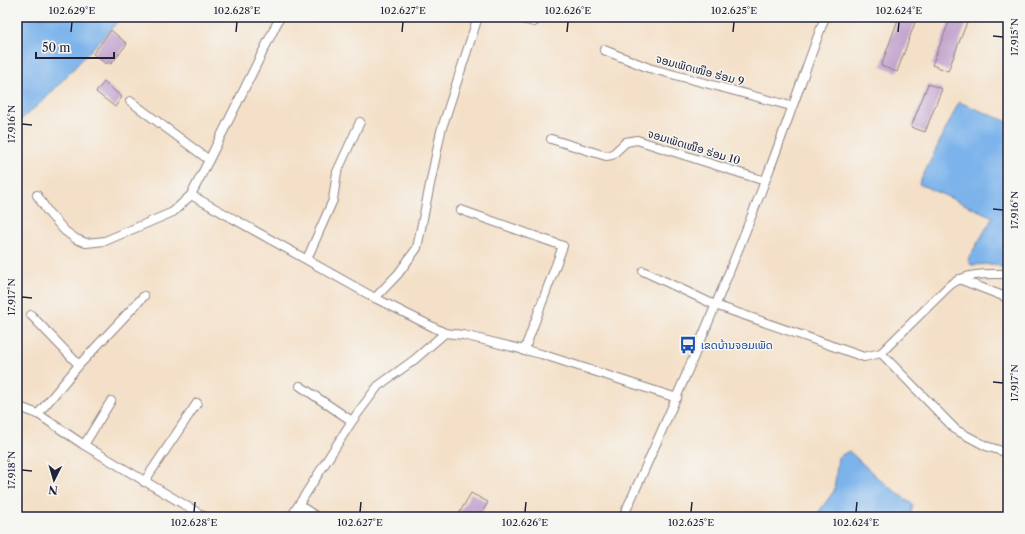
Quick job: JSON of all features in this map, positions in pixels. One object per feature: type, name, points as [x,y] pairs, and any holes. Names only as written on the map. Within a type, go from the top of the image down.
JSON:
[{"type":"street","points":[[37,195],[48,212],[65,231],[86,244],[104,241],[173,212],[190,195],[280,17]]},
{"type":"street","points":[[375,298],[398,274],[417,248],[441,131],[478,17]]},
{"type":"street","points":[[514,17],[534,22],[539,17]]},
{"type":"street","points":[[623,517],[677,398],[715,305],[765,181],[791,106],[825,17]]},
{"type":"street","name":"ຈອມເພັດເໜືອ ຮ່ອມ 9","points":[[604,50],[649,68],[791,106]]},
{"type":"street","points":[[130,101],[209,160]]},
{"type":"street","points":[[307,260],[333,200],[337,172],[360,122]]},
{"type":"street","name":"ຈອມເພັດເໜືອ ຮ່ອມ 10","points":[[551,139],[606,156],[612,155],[626,142],[637,140],[765,181]]},
{"type":"street","points":[[190,195],[375,298],[445,333],[463,335],[541,354],[677,398]]},
{"type":"street","points":[[462,210],[563,246],[524,350]]},
{"type":"street","points":[[644,271],[715,305],[864,357],[881,353],[950,285],[959,279],[976,274],[1008,274]]},
{"type":"street","points":[[959,279],[1008,298]]},
{"type":"street","points":[[38,414],[79,365],[144,296]]},
{"type":"street","points":[[31,315],[79,365]]},
{"type":"street","points":[[291,517],[352,421],[378,386],[414,360],[445,333]]},
{"type":"street","points":[[881,353],[956,430],[986,446],[1008,453]]},
{"type":"street","points":[[300,386],[352,421]]},
{"type":"street","points":[[84,445],[111,400]]},
{"type":"street","points":[[144,482],[197,403]]},
{"type":"street","points":[[17,406],[38,414],[193,514],[206,517]]},
{"type":"street","points":[[299,505],[317,517]]},
{"type":"water","points":[[17,17],[122,17],[47,97],[17,123]]},
{"type":"water","points":[[959,102],[1008,122],[1008,271],[995,264],[971,265],[968,259],[993,217],[919,184]]},
{"type":"water","points":[[849,451],[879,479],[913,505],[910,517],[815,517],[834,491],[838,457]]},
{"type":"building","points":[[899,17],[917,17],[897,72],[881,66]]},
{"type":"building","points":[[951,17],[969,17],[948,71],[932,65]]},
{"type":"building","points":[[111,30],[127,44],[111,64],[108,62],[106,64],[93,54]]},
{"type":"building","points":[[104,82],[122,97],[115,107],[96,92]]},
{"type":"building","points":[[928,84],[942,89],[925,132],[911,127]]},
{"type":"building","points":[[471,493],[488,502],[479,517],[457,517]]},
{"type":"place","name":"ເຂດບ້ານຈອມເພັດ","points":[[688,345]]}]
